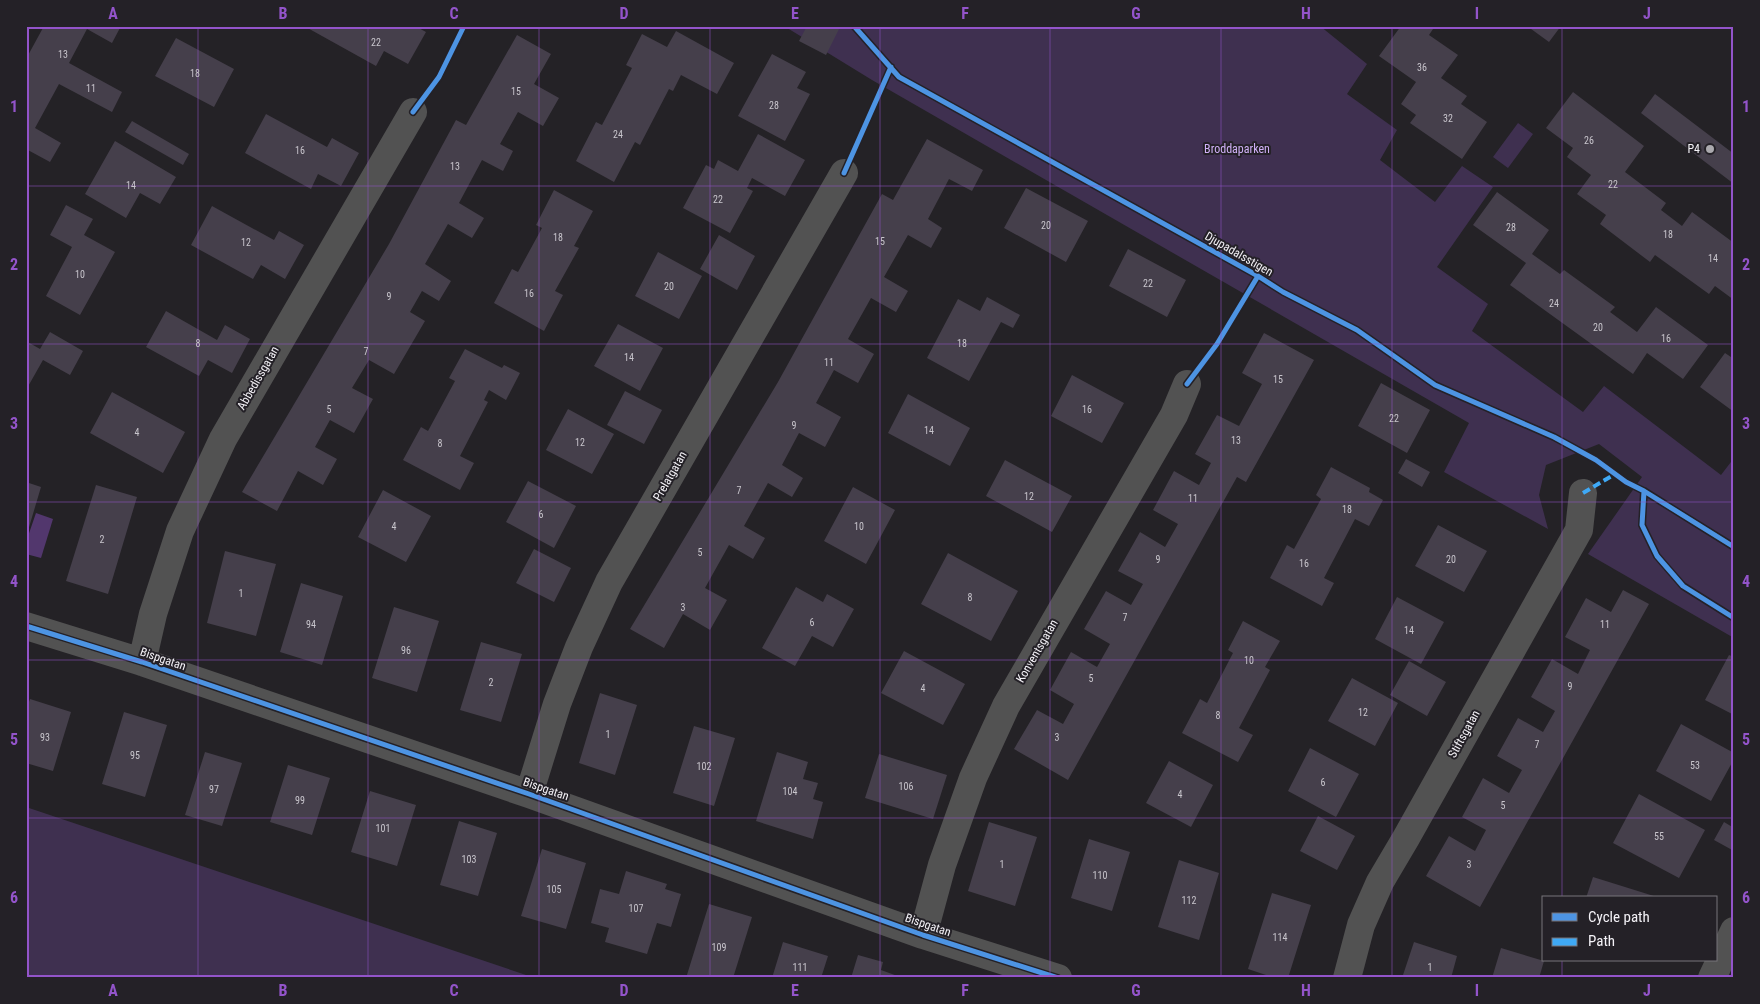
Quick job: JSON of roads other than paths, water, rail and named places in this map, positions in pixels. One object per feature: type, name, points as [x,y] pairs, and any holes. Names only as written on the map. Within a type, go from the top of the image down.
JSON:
[{"type":"street","name":"Abbedissgatan","points":[[142,662],[153,614],[180,531],[223,439],[413,112]]},
{"type":"street","name":"Prelatgatan","points":[[529,794],[557,704],[579,648],[609,582],[844,173]]},
{"type":"street","name":"Konventsgatan","points":[[923,935],[942,865],[973,778],[1006,706],[1174,415],[1187,384]]},
{"type":"street","name":"Stiftsgatan","points":[[1347,978],[1361,925],[1380,882],[1579,530],[1583,493]]},
{"type":"street","name":"Bispgatan","points":[[26,626],[142,662],[529,794],[923,935],[1058,978]]},
{"type":"street","points":[[1712,978],[1734,931]]},
{"type":"place","name":"P4","points":[[1710,149]]},
{"type":"park label","name":"Broddaparken","points":[[1237,149]]}]
